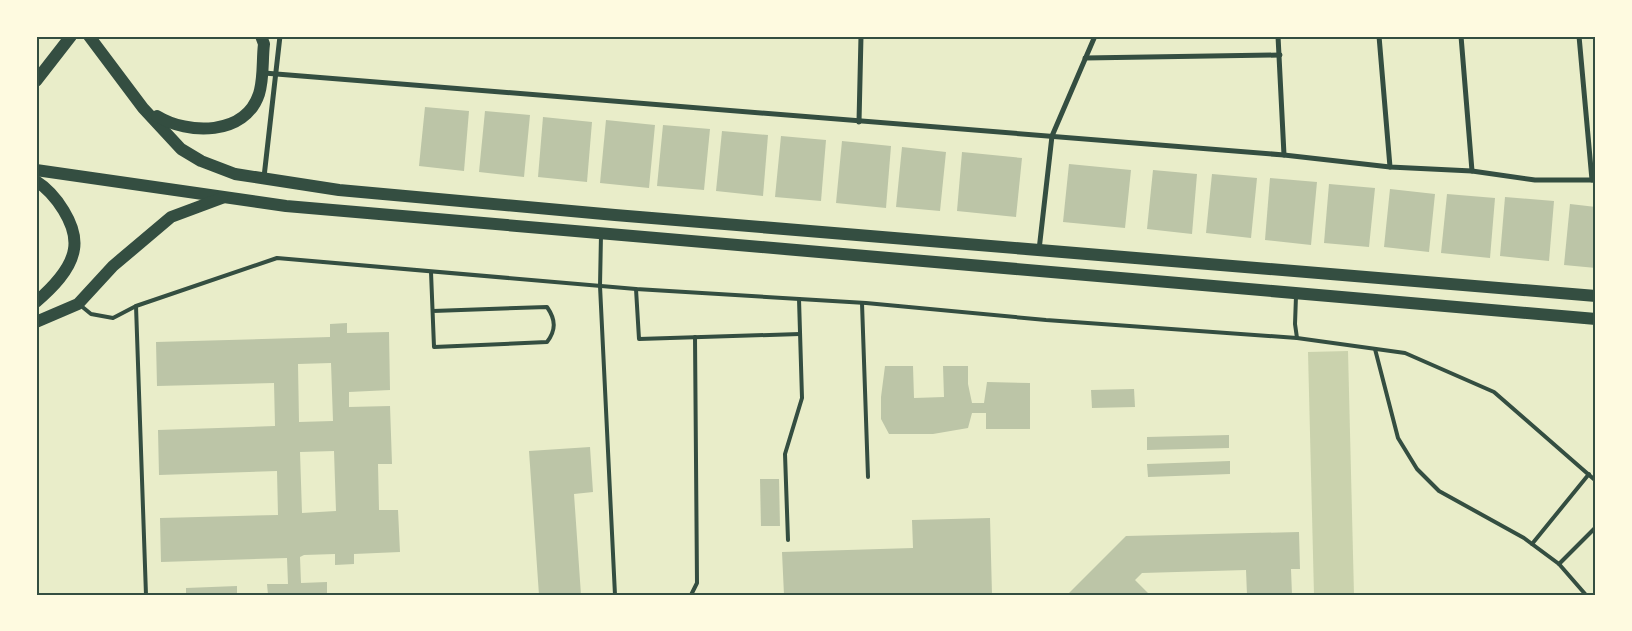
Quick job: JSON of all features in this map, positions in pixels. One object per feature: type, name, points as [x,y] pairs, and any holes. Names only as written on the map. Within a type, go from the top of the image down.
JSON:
[{"type":"highway","points":[[36,81],[71,36]]},
{"type":"highway","points":[[143,108],[172,125],[192,130],[220,128],[239,118],[250,108],[259,95],[264,44],[261,36]]},
{"type":"highway","points":[[92,41],[143,108],[181,148],[201,161],[234,174],[349,190],[1039,251],[1596,296]]},
{"type":"highway","points":[[36,170],[286,206],[1596,319]]},
{"type":"highway","points":[[36,181],[44,186],[60,206],[72,228],[74,249],[52,288],[36,302]]},
{"type":"highway","points":[[36,322],[78,304],[113,266],[172,217],[224,197]]},
{"type":"street","points":[[264,179],[280,36]]},
{"type":"street","points":[[856,36],[866,36]]},
{"type":"street","points":[[859,122],[861,36]]},
{"type":"street","points":[[1039,251],[1052,136],[1095,36]]},
{"type":"street","points":[[1278,36],[1284,155]]},
{"type":"street","points":[[1379,36],[1390,167]]},
{"type":"street","points":[[1461,36],[1472,171]]},
{"type":"street","points":[[262,74],[275,73],[859,122],[1284,155],[1390,167],[1472,171],[1535,180],[1594,180],[1579,36]]},
{"type":"street","points":[[1085,58],[1280,55]]},
{"type":"lane","points":[[601,232],[600,286],[615,595]]},
{"type":"lane","points":[[78,304],[91,314],[113,318],[136,306],[270,259],[636,290],[862,303],[1046,320],[1297,338],[1405,353],[1494,392],[1596,481]]},
{"type":"lane","points":[[432,272],[433,311],[434,347],[547,342],[554,333],[553,316],[547,307],[433,311]]},
{"type":"lane","points":[[636,290],[639,339],[800,334]]},
{"type":"lane","points":[[1297,294],[1295,324],[1297,338]]},
{"type":"lane","points":[[788,540],[784,454],[802,398],[799,299]]},
{"type":"lane","points":[[862,303],[868,477]]},
{"type":"lane","points":[[136,306],[146,595]]},
{"type":"lane","points":[[692,595],[697,583],[695,337]]},
{"type":"lane","points":[[1375,349],[1398,438],[1417,469],[1439,491],[1476,510],[1532,544],[1559,564],[1586,595]]},
{"type":"lane","points":[[1532,544],[1589,474]]},
{"type":"lane","points":[[1559,564],[1596,527]]},
{"type":"green space","points":[[1348,351],[1354,595],[1314,595],[1308,352]]},
{"type":"building","points":[[425,107],[469,111],[464,171],[419,166]]},
{"type":"building","points":[[485,111],[530,115],[524,177],[479,172]]},
{"type":"building","points":[[543,117],[592,122],[587,182],[538,177]]},
{"type":"building","points":[[606,120],[655,125],[649,188],[600,183]]},
{"type":"building","points":[[663,125],[710,129],[704,190],[657,186]]},
{"type":"building","points":[[722,131],[768,135],[763,196],[716,191]]},
{"type":"building","points":[[781,136],[826,140],[821,201],[775,197]]},
{"type":"building","points":[[842,141],[891,146],[886,208],[836,203]]},
{"type":"building","points":[[902,147],[946,152],[940,211],[896,207]]},
{"type":"building","points":[[962,152],[1022,158],[1016,217],[957,211]]},
{"type":"building","points":[[1069,164],[1131,170],[1125,228],[1063,222]]},
{"type":"building","points":[[1153,170],[1197,174],[1192,234],[1147,229]]},
{"type":"building","points":[[1212,174],[1257,178],[1251,238],[1206,233]]},
{"type":"building","points":[[1270,178],[1317,182],[1311,245],[1265,240]]},
{"type":"building","points":[[1329,184],[1375,188],[1369,247],[1324,243]]},
{"type":"building","points":[[1390,189],[1435,194],[1429,252],[1384,247]]},
{"type":"building","points":[[1447,194],[1495,198],[1490,258],[1441,253]]},
{"type":"building","points":[[1505,197],[1554,201],[1549,261],[1500,256]]},
{"type":"building","points":[[1570,204],[1596,207],[1596,268],[1564,265]]},
{"type":"building","points":[[347,323],[347,333],[389,332],[390,390],[349,392],[349,407],[390,406],[392,464],[378,464],[379,510],[398,510],[400,552],[354,554],[354,564],[335,565],[335,554],[304,555],[300,557],[301,583],[327,582],[327,595],[268,595],[267,584],[288,584],[287,558],[161,562],[160,518],[278,515],[277,471],[159,475],[158,430],[275,426],[274,383],[157,386],[156,342],[330,337],[330,324]],"holes":[[[331,363],[333,421],[299,422],[298,364]],[[334,451],[336,511],[302,513],[300,452]]]},
{"type":"building","points":[[885,366],[913,366],[914,398],[944,397],[943,366],[968,366],[968,384],[972,403],[984,403],[987,382],[1030,383],[1030,429],[986,429],[986,413],[972,413],[968,428],[933,434],[889,434],[881,419],[881,397]]},
{"type":"building","points":[[1134,389],[1135,407],[1092,408],[1091,390]]},
{"type":"building","points":[[1229,435],[1229,448],[1147,450],[1147,437]]},
{"type":"building","points":[[590,447],[593,492],[574,494],[581,595],[539,595],[529,451]]},
{"type":"building","points":[[1230,461],[1230,474],[1148,477],[1147,464]]},
{"type":"building","points":[[760,479],[779,479],[780,526],[761,526]]},
{"type":"building","points":[[990,518],[992,595],[784,595],[782,552],[913,548],[912,520]]},
{"type":"building","points":[[1299,532],[1300,569],[1291,569],[1292,595],[1247,595],[1246,570],[1142,573],[1135,580],[1150,595],[1067,595],[1126,536]]},
{"type":"building","points":[[237,586],[237,595],[186,595],[186,588]]}]
